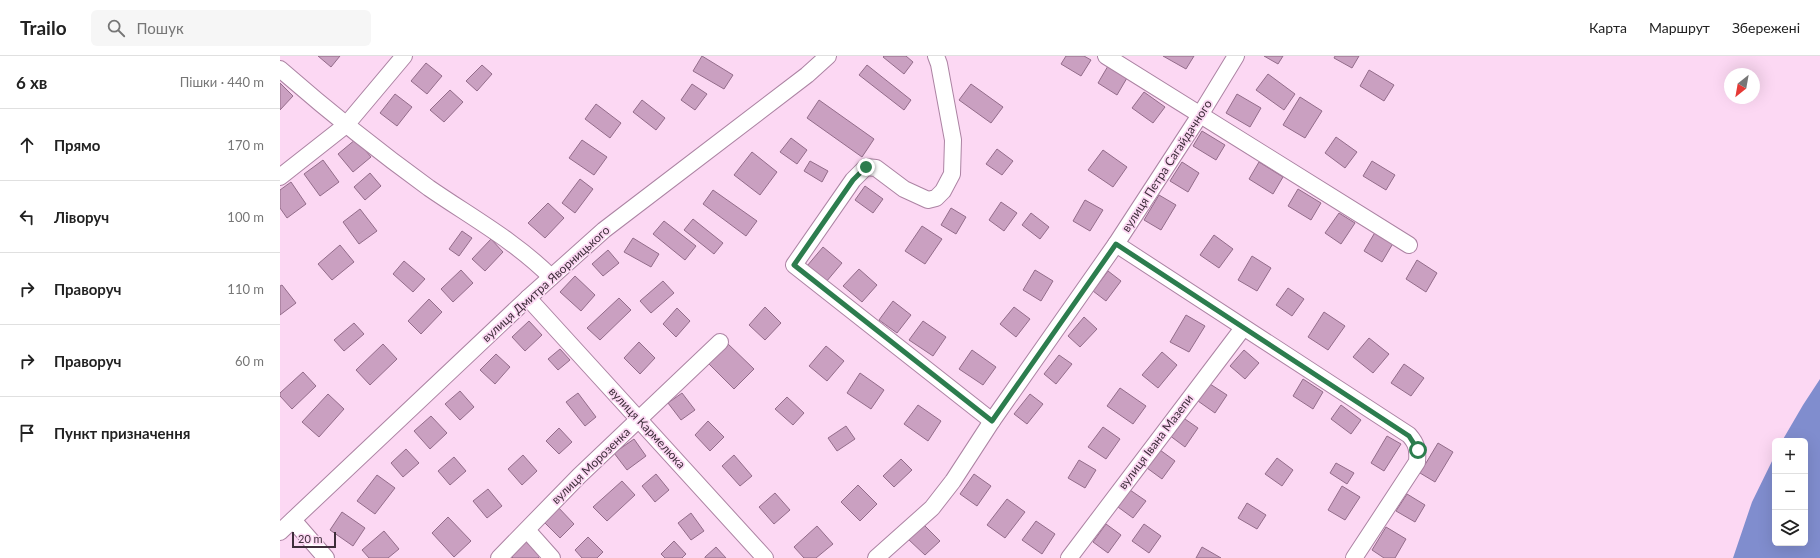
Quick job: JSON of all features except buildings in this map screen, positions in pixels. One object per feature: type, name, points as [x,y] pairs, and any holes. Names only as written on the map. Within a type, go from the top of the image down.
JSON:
[{"type":"street","points":[[280,177],[346,125],[404,56]]},
{"type":"street","name":"вулиця Дмитра Яворницького","points":[[280,532],[528,298],[604,230],[807,75],[828,56]]},
{"type":"street","points":[[936,56],[939,64],[953,140],[952,174],[943,191],[936,198],[928,200],[904,189],[876,168],[866,167],[853,180],[794,265],[992,421]]},
{"type":"street","points":[[1106,56],[1409,245]]},
{"type":"street","name":"вулиця Петра Сагайдачного","points":[[876,558],[932,508],[953,481],[992,421],[1116,244],[1200,115],[1236,56]]},
{"type":"street","points":[[280,69],[346,125],[430,188],[534,259],[551,277]]},
{"type":"street","points":[[1116,244],[1409,436],[1418,450],[1417,462],[1354,558]]},
{"type":"street","name":"вулиця Кармелюка","points":[[528,298],[765,558]]},
{"type":"street","name":"вулиця Івана Мазепи","points":[[1069,558],[1243,328]]},
{"type":"street","name":"вулиця Морозенка","points":[[499,558],[579,476],[720,342]]},
{"type":"street","points":[[294,520],[326,558]]},
{"type":"street","points":[[527,530],[552,558]]},
{"type":"water","points":[[1820,379],[1820,558],[1733,558],[1752,502],[1772,461],[1772,546],[1808,546],[1808,438],[1784,438]]},
{"type":"route","points":[[866,167],[853,180],[794,265],[992,421],[1116,244],[1409,436],[1418,450]]}]
